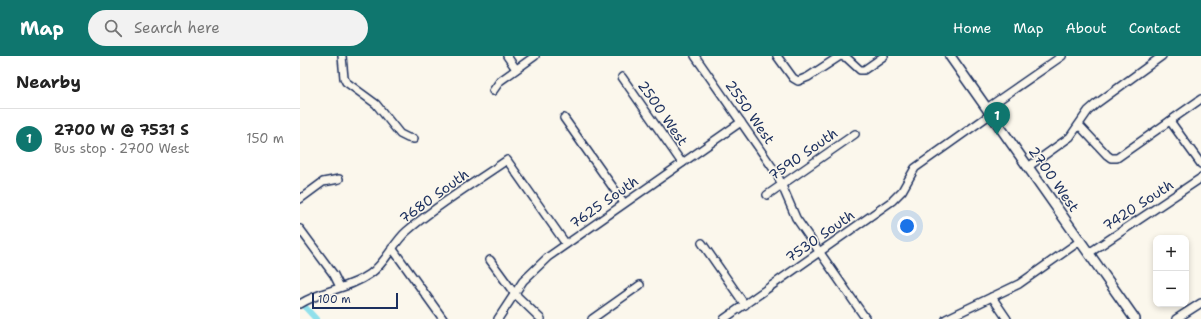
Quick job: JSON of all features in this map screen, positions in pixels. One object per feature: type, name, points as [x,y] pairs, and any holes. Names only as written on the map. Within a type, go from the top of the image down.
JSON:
[{"type":"main road","name":"2700 West","points":[[950,56],[1135,319]]},
{"type":"street","points":[[342,56],[344,78],[346,82],[376,104],[400,134],[414,139]]},
{"type":"street","points":[[508,56],[516,70]]},
{"type":"street","points":[[493,91],[500,81],[535,56]]},
{"type":"street","name":"2550 West","points":[[695,56],[783,184],[796,218],[866,319]]},
{"type":"street","points":[[777,56],[793,78],[798,81],[808,77],[840,56],[847,58],[860,70],[864,70],[884,56]]},
{"type":"street","name":"7530 South","points":[[724,319],[898,196],[912,172],[919,164],[1062,56]]},
{"type":"street","points":[[1028,167],[1067,140],[1088,111],[1096,104],[1162,56]]},
{"type":"street","name":"2500 West","points":[[622,77],[682,163]]},
{"type":"street","points":[[1079,125],[1091,135],[1107,155],[1114,158],[1123,155],[1201,99]]},
{"type":"street","points":[[564,118],[624,203]]},
{"type":"street","points":[[1170,121],[1201,164]]},
{"type":"street","name":"7625 South","points":[[498,319],[514,293],[535,268],[566,244],[741,122]]},
{"type":"street","name":"7590 South","points":[[767,195],[854,134]]},
{"type":"street","name":"7680 South","points":[[300,304],[320,294],[360,280],[370,274],[378,267],[392,248],[415,224],[507,160],[566,244]]},
{"type":"street","name":"7420 South","points":[[1089,253],[1201,178]]},
{"type":"street","points":[[300,198],[323,182],[339,179]]},
{"type":"street","points":[[300,229],[334,275],[340,287]]},
{"type":"street","points":[[946,319],[1028,278],[1080,241]]},
{"type":"street","points":[[702,244],[745,304]]},
{"type":"street","points":[[392,248],[443,319]]},
{"type":"street","points":[[490,260],[514,293],[541,319]]},
{"type":"street","points":[[592,319],[640,285]]},
{"type":"street","points":[[992,297],[1007,319]]},
{"type":"street","points":[[1176,319],[1201,303]]},
{"type":"waterway","points":[[305,307],[316,319]]},
{"type":"place","name":"2700 W @ 7531 S","points":[[997,135]]}]
